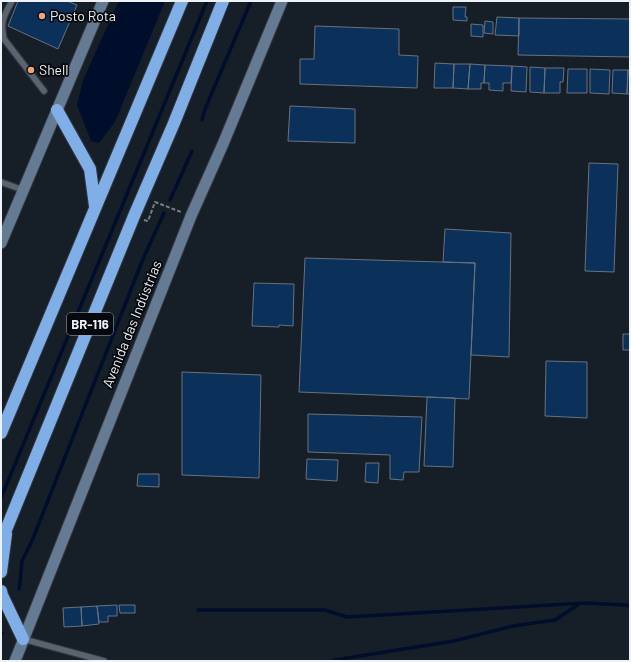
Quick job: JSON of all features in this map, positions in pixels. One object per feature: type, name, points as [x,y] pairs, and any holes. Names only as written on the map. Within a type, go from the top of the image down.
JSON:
[{"type":"highway","name":"BR-116","points":[[1,433],[182,1]]},
{"type":"highway","name":"BR-116","points":[[1,542],[223,1]]},
{"type":"highway","points":[[57,110],[90,169],[95,208]]},
{"type":"highway","points":[[1,572],[8,526]]},
{"type":"highway","points":[[1,591],[23,639]]},
{"type":"main road","points":[[1,243],[103,1]]},
{"type":"main road","name":"Avenida das Indústrias","points":[[15,661],[191,216],[223,144],[282,1]]},
{"type":"lane","points":[[12,1],[2,19],[2,31],[4,38],[44,91]]},
{"type":"lane","points":[[1,182],[24,190]]},
{"type":"lane","points":[[23,639],[104,661]]},
{"type":"path","points":[[155,202],[191,216]]},
{"type":"water","points":[[119,1],[165,1],[115,122],[99,143],[91,141],[77,105],[83,80]]},
{"type":"building","name":"Posto Rota","points":[[18,1],[67,1],[77,5],[58,49],[8,26]]},
{"type":"building","points":[[453,7],[466,7],[465,17],[467,17],[467,21],[453,20]]},
{"type":"building","points":[[497,17],[519,18],[519,36],[495,35]]},
{"type":"building","points":[[519,18],[630,19],[630,57],[518,55]]},
{"type":"building","points":[[485,21],[493,22],[493,34],[484,33]]},
{"type":"building","points":[[471,24],[483,25],[483,37],[471,36]]},
{"type":"building","points":[[315,26],[399,29],[399,55],[418,56],[417,88],[300,84],[300,59],[314,59]]},
{"type":"building","points":[[435,63],[454,64],[453,88],[434,88]]},
{"type":"building","points":[[454,64],[470,64],[468,89],[453,88]]},
{"type":"building","points":[[470,64],[485,65],[484,83],[481,83],[481,89],[468,89]]},
{"type":"building","points":[[485,65],[512,66],[511,83],[503,83],[503,91],[489,90],[489,83],[484,83]]},
{"type":"building","points":[[512,66],[527,67],[526,92],[511,91]]},
{"type":"building","points":[[530,67],[545,68],[544,93],[530,92]]},
{"type":"building","points":[[545,68],[564,68],[563,82],[560,82],[560,93],[544,93]]},
{"type":"building","points":[[568,69],[587,69],[587,93],[567,93]]},
{"type":"building","points":[[590,69],[610,70],[609,94],[590,93]]},
{"type":"building","points":[[613,70],[628,70],[627,94],[612,93]]},
{"type":"building","points":[[628,70],[630,70],[630,94],[627,94]]},
{"type":"building","points":[[290,106],[355,109],[355,143],[288,141]]},
{"type":"building","points":[[589,163],[618,164],[614,272],[585,271]]},
{"type":"building","points":[[445,229],[511,233],[509,357],[471,355],[475,263],[443,262]]},
{"type":"building","points":[[305,258],[475,263],[469,399],[299,392]]},
{"type":"building","points":[[254,283],[294,284],[293,326],[252,326]]},
{"type":"building","points":[[623,334],[630,334],[630,350],[623,350]]},
{"type":"building","points":[[546,361],[587,362],[587,418],[545,416]]},
{"type":"building","points":[[182,372],[261,375],[259,478],[182,475]]},
{"type":"building","points":[[427,397],[455,398],[453,467],[424,466]]},
{"type":"building","points":[[308,414],[422,417],[419,472],[404,472],[403,480],[390,479],[390,455],[308,452]]},
{"type":"building","points":[[307,459],[338,460],[337,481],[306,479]]},
{"type":"building","points":[[366,463],[379,463],[378,483],[365,482]]},
{"type":"building","points":[[138,474],[159,474],[159,487],[137,486]]},
{"type":"building","points":[[117,605],[117,616],[108,616],[108,622],[99,622],[97,606]]},
{"type":"building","points":[[119,605],[135,605],[135,613],[120,613]]},
{"type":"building","points":[[97,606],[99,624],[82,626],[81,607]]},
{"type":"building","points":[[81,607],[82,626],[64,627],[63,608]]},
{"type":"waterway","points":[[1,498],[207,1]]},
{"type":"waterway","points":[[202,120],[205,109],[251,1]]},
{"type":"waterway","points":[[170,200],[192,151]]},
{"type":"waterway","points":[[19,589],[22,561],[32,541],[143,259],[164,213]]},
{"type":"waterway","points":[[198,610],[325,610],[347,617],[585,603],[630,606]]},
{"type":"waterway","points":[[334,661],[454,641],[513,626],[555,620],[579,604]]},
{"type":"place","name":"Posto Rota","points":[[42,16]]},
{"type":"place","name":"Shell","points":[[31,70]]}]
